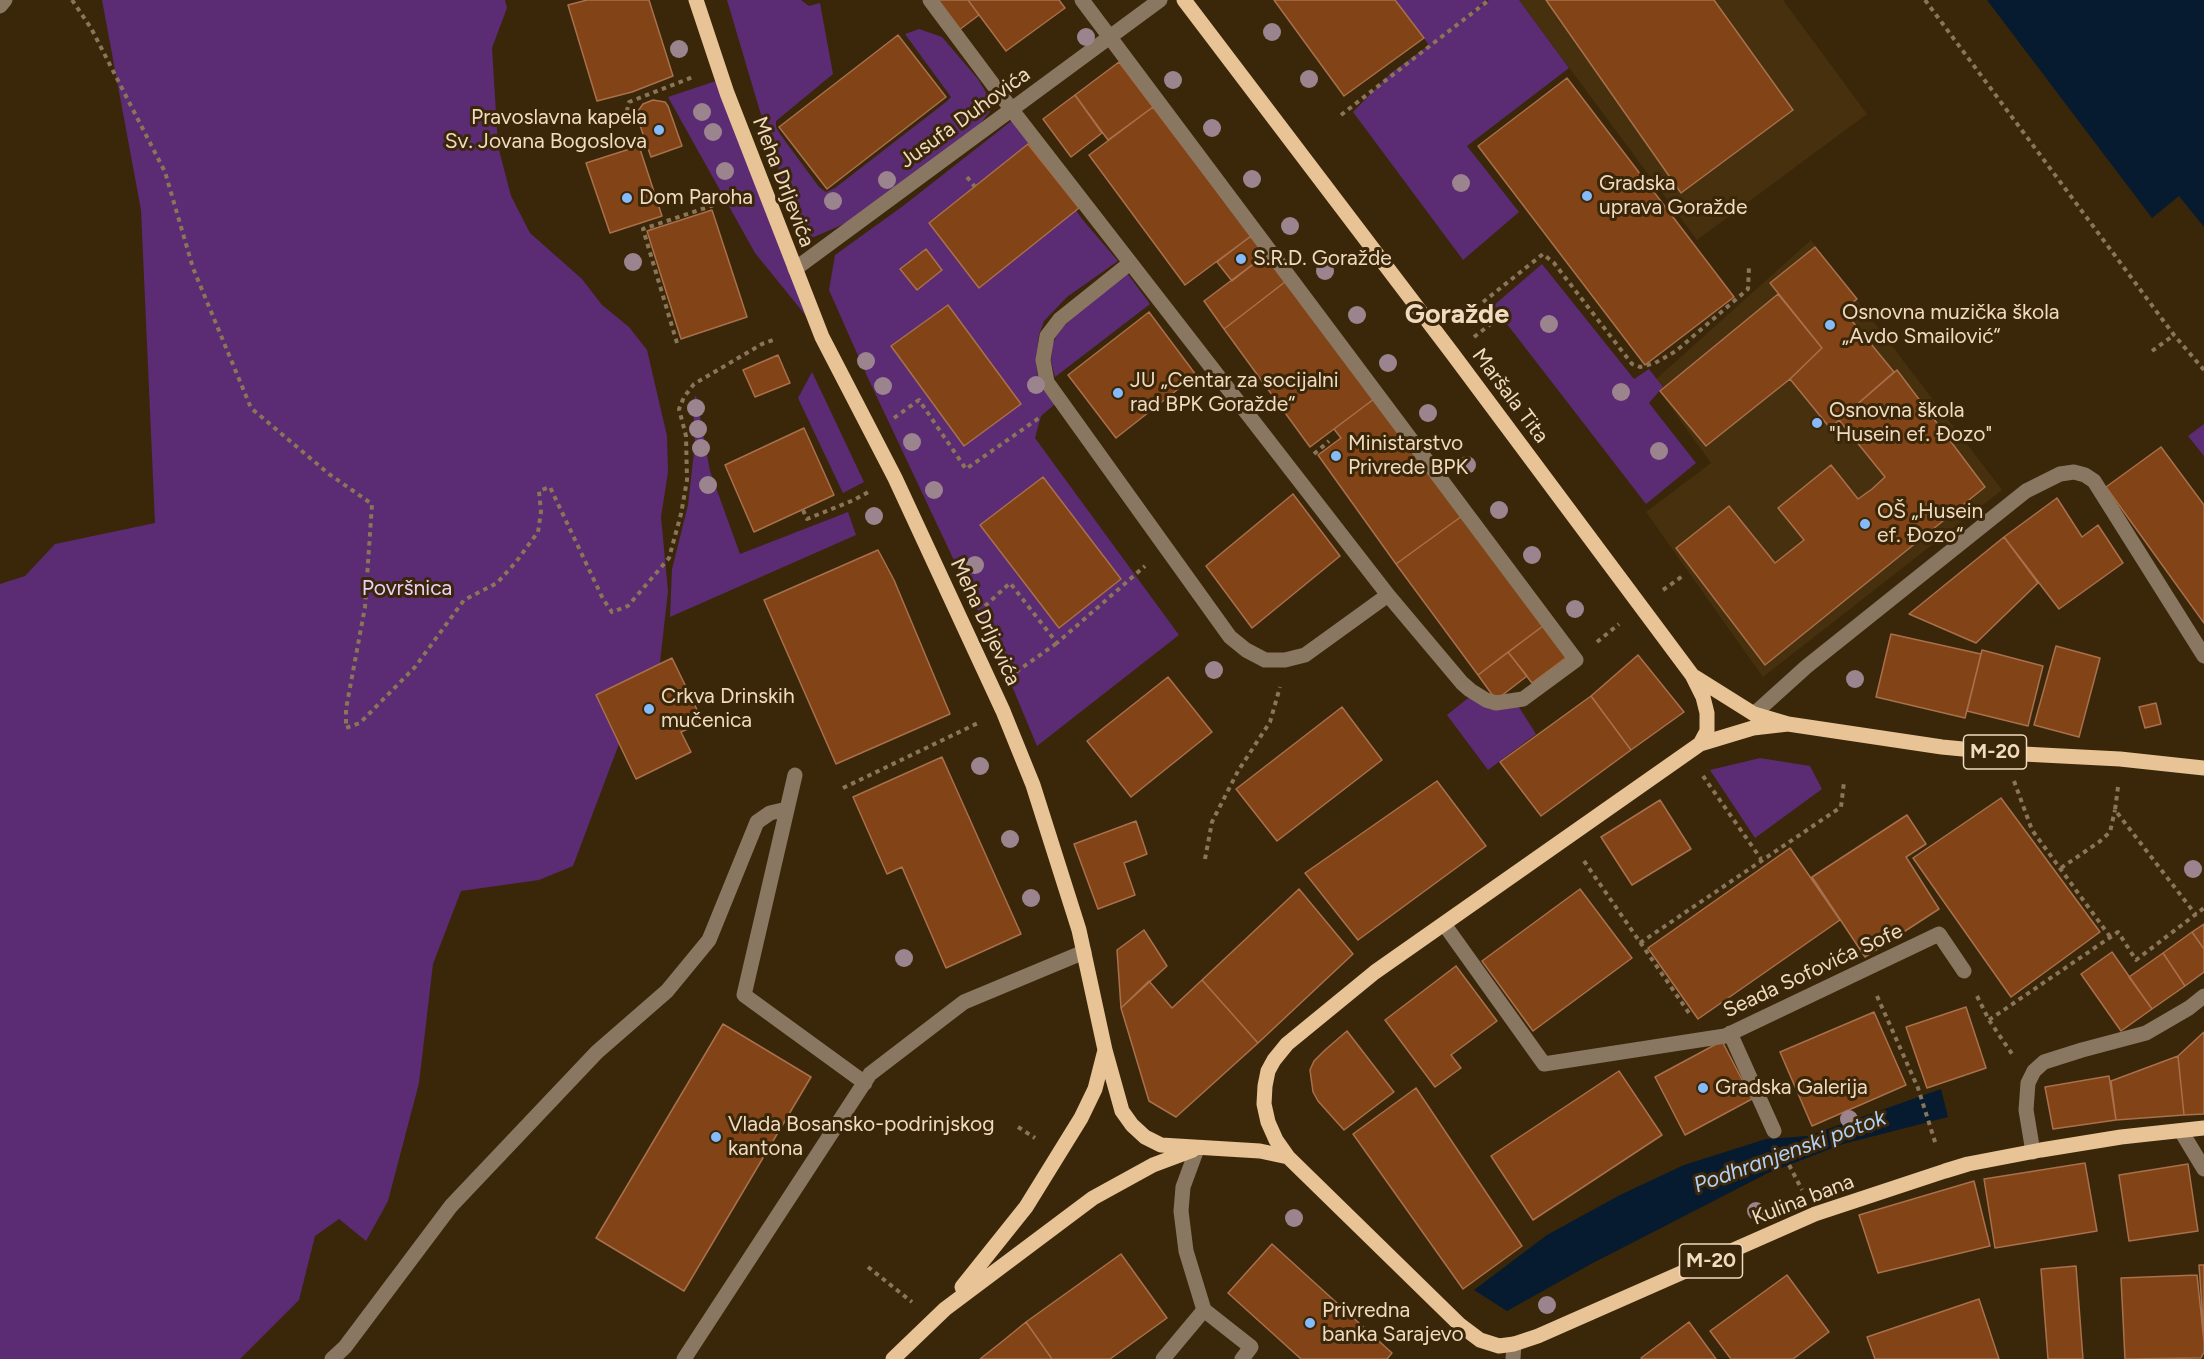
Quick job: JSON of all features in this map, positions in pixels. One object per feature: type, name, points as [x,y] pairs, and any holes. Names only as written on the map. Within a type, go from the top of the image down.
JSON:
[{"type":"main road","name":"Meha Drljevića","points":[[696,0],[727,93],[822,337],[895,478],[1003,711],[1033,785],[1084,952],[1105,1050],[1122,1111],[1145,1137],[1161,1145],[1197,1149],[1260,1151],[1288,1157]]},
{"type":"main road","name":"Maršala Tita","points":[[1184,0],[1452,353],[1692,675]]},
{"type":"main road","name":"M-20","points":[[1692,675],[1754,714],[1788,724],[1845,734],[2004,753],[2121,759],[2204,768]]},
{"type":"main road","name":"M-20","points":[[1692,675],[1703,697],[1707,714],[1707,731],[1700,744]]},
{"type":"main road","name":"M-20","points":[[1288,1157],[1272,1131],[1264,1104],[1266,1078],[1274,1060],[1287,1044],[1376,972],[1700,744],[1753,728],[1788,724]]},
{"type":"main road","points":[[945,1309],[1026,1207],[1082,1118],[1095,1089],[1105,1050]]},
{"type":"main road","name":"Kulina bana","points":[[1288,1157],[1460,1325],[1480,1340],[1513,1352],[1538,1336],[1815,1214],[1968,1164],[2121,1137],[2204,1128]]},
{"type":"main road","points":[[893,1359],[945,1309],[1092,1198],[1153,1164],[1197,1149]]},
{"type":"street","points":[[0,6],[5,0]]},
{"type":"street","points":[[930,0],[1011,109],[1388,595],[1462,683],[1486,700],[1496,703],[1523,699],[1576,660],[1082,0]]},
{"type":"street","name":"Jusufa Duhovića","points":[[795,269],[1160,0]]},
{"type":"street","points":[[1130,263],[1060,319],[1047,336],[1043,360],[1047,382],[1230,637],[1246,650],[1265,660],[1285,660],[1305,655],[1388,595]]},
{"type":"street","points":[[1754,714],[1806,667],[2026,491],[2060,474],[2074,472],[2094,481],[2204,656]]},
{"type":"street","points":[[795,776],[744,995],[865,1083]]},
{"type":"street","points":[[332,1359],[345,1347],[451,1206],[597,1052],[667,991],[709,940],[757,822],[771,813],[788,808]]},
{"type":"street","name":"Seada Sofovića Sofe","points":[[1444,924],[1544,1064],[1725,1036],[1939,934],[1964,970]]},
{"type":"street","points":[[684,1359],[870,1074],[964,1002],[1084,952]]},
{"type":"street","points":[[2033,1152],[2026,1110],[2028,1083],[2034,1071],[2044,1062],[2146,1033],[2189,1008],[2204,996]]},
{"type":"street","points":[[1730,1033],[1774,1131]]},
{"type":"street","points":[[2181,1131],[2204,1169]]},
{"type":"street","points":[[1197,1149],[1183,1187],[1181,1211],[1186,1251],[1204,1310],[1251,1347],[1242,1359]]},
{"type":"street","points":[[1163,1359],[1204,1310]]},
{"type":"path","points":[[72,0],[91,28],[165,172],[193,268],[251,408],[329,474],[372,504],[365,607],[346,709],[346,728],[360,723],[415,667],[464,600],[497,583],[516,562],[538,532],[541,512],[539,491],[550,488],[603,599],[612,612],[628,606],[669,558],[681,514],[687,480],[686,436],[679,409],[684,397],[694,384],[762,344],[776,339]]},
{"type":"path","points":[[1341,115],[1489,0]]},
{"type":"path","points":[[1925,0],[2130,276],[2204,370]]},
{"type":"path","points":[[607,126],[625,119],[630,102],[676,82]]},
{"type":"path","points":[[965,173],[975,187]]},
{"type":"path","points":[[677,343],[643,230],[714,205]]},
{"type":"path","points":[[1483,302],[1543,254],[1554,263],[1632,364],[1640,367],[1655,363],[1676,351],[1748,289],[1749,267]]},
{"type":"path","points":[[2152,351],[2174,334]]},
{"type":"path","points":[[889,422],[919,400],[966,469],[1061,402]]},
{"type":"path","points":[[803,510],[807,519],[854,500]]},
{"type":"path","points":[[1009,677],[1057,643],[1166,548]]},
{"type":"path","points":[[979,612],[1010,583],[1057,643]]},
{"type":"path","points":[[1205,859],[1212,822],[1238,771],[1270,722],[1279,696],[1285,660]]},
{"type":"path","points":[[843,788],[1003,711]]},
{"type":"path","points":[[1687,753],[1761,859]]},
{"type":"path","points":[[2004,753],[2032,830],[2111,938]]},
{"type":"path","points":[[2061,868],[2110,832],[2121,759]]},
{"type":"path","points":[[1640,943],[1841,807],[1844,782]]},
{"type":"path","points":[[2115,810],[2196,915]]},
{"type":"path","points":[[1568,837],[1706,1039]]},
{"type":"path","points":[[1989,1020],[2118,932],[2136,960],[2204,908]]},
{"type":"path","points":[[1964,970],[1989,1020],[2009,1050]]},
{"type":"path","points":[[1882,1007],[1918,1088],[1930,1125]]},
{"type":"path","points":[[868,1267],[933,1319]]},
{"type":"shaded area","points":[[1519,0],[1783,0],[1867,114],[1697,240]]},
{"type":"shaded area","name":"Osnovna škola \"Husein ef. Đozo\"","points":[[1811,240],[2002,490],[1763,677],[1646,512],[1711,463],[1653,382]]},
{"type":"green space","name":"Površnica","points":[[102,0],[505,0],[507,8],[492,48],[498,146],[511,196],[530,233],[582,279],[602,305],[629,327],[647,350],[667,436],[668,472],[661,517],[668,591],[658,680],[625,728],[573,866],[539,880],[461,891],[433,964],[419,1083],[388,1201],[366,1241],[339,1219],[315,1236],[299,1300],[240,1359],[0,1359],[0,584],[25,576],[55,544],[155,523],[141,210]]},
{"type":"green space","points":[[727,0],[801,0],[809,6],[820,3],[833,74],[776,121],[776,127],[819,187],[826,192],[835,188],[951,97],[905,34],[919,29],[942,37],[978,79],[994,106],[965,144],[874,211],[814,237],[807,237],[800,232],[772,152]]},
{"type":"green space","points":[[1395,0],[1487,0],[1458,23],[1489,0],[1519,0],[1569,68],[1467,146],[1519,212],[1463,260],[1353,112],[1391,73],[1429,45]]},
{"type":"green space","points":[[716,81],[811,322],[755,253],[668,97]]},
{"type":"green space","points":[[1014,119],[1082,219],[1118,261],[1067,297],[1044,321],[1039,335],[1037,371],[1039,381],[1055,404],[1041,416],[1035,438],[1179,635],[1037,746],[1002,662],[867,376],[829,290],[835,255],[903,206]]},
{"type":"green space","points":[[1542,264],[1634,379],[1649,369],[1663,387],[1649,403],[1696,463],[1646,504],[1493,306]]},
{"type":"green space","points":[[1127,273],[1150,304],[1055,377],[1051,361],[1053,343],[1061,328]]},
{"type":"green space","points":[[812,372],[864,482],[843,493],[798,398]]},
{"type":"green space","points":[[696,395],[710,471],[740,554],[848,512],[856,535],[670,617],[672,569],[688,505],[695,443],[693,401]]},
{"type":"green space","points":[[2204,424],[2204,456],[2188,436]]},
{"type":"green space","points":[[1472,695],[1515,701],[1536,734],[1488,770],[1447,715]]},
{"type":"green space","points":[[1760,758],[1810,766],[1822,789],[1755,838],[1710,770]]},
{"type":"water","points":[[1987,0],[2204,0],[2204,227],[2179,196],[2152,218]]},
{"type":"water","name":"Podhranjenski potok","points":[[1941,1089],[1948,1117],[1843,1144],[1768,1173],[1591,1264],[1507,1311],[1474,1290],[1547,1235],[1620,1195],[1684,1165],[1766,1139],[1808,1136]]},
{"type":"building","points":[[587,0],[649,0],[673,76],[632,92],[597,101],[568,5]]},
{"type":"building","points":[[938,0],[968,0],[979,15],[959,30]]},
{"type":"building","points":[[968,0],[1059,0],[1065,8],[1006,51]]},
{"type":"building","points":[[1274,0],[1395,0],[1424,38],[1344,96]]},
{"type":"building","points":[[1546,0],[1714,0],[1793,110],[1681,193]]},
{"type":"building","points":[[898,35],[946,97],[827,189],[779,127]]},
{"type":"building","points":[[1119,62],[1153,107],[1108,140],[1075,95]]},
{"type":"building","name":"Gradska uprava Goražde","points":[[1567,78],[1734,297],[1645,365],[1478,146]]},
{"type":"building","points":[[1075,95],[1102,133],[1071,157],[1043,119]]},
{"type":"building","name":"Pravoslavna kapela Sv. Jovana Bogoslova","points":[[653,100],[665,102],[668,106],[682,146],[651,157],[636,114],[643,104]]},
{"type":"building","points":[[1153,107],[1251,236],[1185,285],[1089,155]]},
{"type":"building","points":[[1028,144],[1079,208],[979,288],[929,223]]},
{"type":"building","name":"Dom Paroha","points":[[639,146],[662,216],[610,233],[586,163]]},
{"type":"building","points":[[712,210],[747,317],[681,339],[647,231]]},
{"type":"building","name":"S.R.D. Goražde","points":[[1251,236],[1265,255],[1232,281],[1217,262]]},
{"type":"building","name":"Osnovna muzička škola „Avdo Smailović“","points":[[1815,247],[1857,299],[1843,310],[1894,372],[1830,428],[1790,379],[1822,348],[1770,283]]},
{"type":"building","points":[[926,249],[942,270],[917,290],[900,269]]},
{"type":"building","points":[[1265,255],[1285,282],[1224,329],[1204,301]]},
{"type":"building","points":[[1285,282],[1374,399],[1310,447],[1224,329]]},
{"type":"building","points":[[1778,294],[1822,348],[1790,379],[1706,446],[1660,391]]},
{"type":"building","points":[[948,305],[1021,404],[964,446],[891,346]]},
{"type":"building","points":[[1149,312],[1196,375],[1116,438],[1068,375]]},
{"type":"building","points":[[778,355],[790,383],[755,397],[743,370]]},
{"type":"building","name":"OŠ „Husein ef. Đozo“","points":[[1897,370],[1985,487],[1765,665],[1676,548],[1729,506],[1775,563],[1804,540],[1778,508],[1831,465],[1858,499],[1872,489],[1885,477],[1839,420]]},
{"type":"building","points":[[1374,399],[1462,516],[1396,564],[1318,455],[1341,438],[1334,429]]},
{"type":"building","points":[[804,428],[834,495],[754,532],[725,465]]},
{"type":"building","points":[[2161,447],[2204,505],[2204,623],[2106,487]]},
{"type":"building","points":[[1043,477],[1121,579],[1059,628],[980,525]]},
{"type":"building","points":[[1293,494],[1340,556],[1252,628],[1206,566]]},
{"type":"building","points":[[2057,498],[2082,537],[2098,525],[2123,563],[2059,609],[2004,537]]},
{"type":"building","points":[[1462,516],[1543,626],[1478,675],[1396,564]]},
{"type":"building","points":[[2004,537],[2038,583],[1976,643],[1909,614]]},
{"type":"building","points":[[878,550],[894,580],[950,714],[836,764],[764,600]]},
{"type":"building","points":[[1543,626],[1567,657],[1532,683],[1508,652]]},
{"type":"building","points":[[1891,634],[1981,654],[1965,718],[1876,697]]},
{"type":"building","points":[[2056,646],[2100,658],[2079,737],[2034,725]]},
{"type":"building","points":[[1982,650],[2043,666],[2028,726],[1967,711]]},
{"type":"building","points":[[1508,652],[1527,676],[1496,700],[1478,675]]},
{"type":"building","points":[[1638,655],[1684,712],[1631,750],[1591,696]]},
{"type":"building","name":"Crkva Drinskih mučenica","points":[[672,658],[703,722],[681,732],[691,752],[636,779],[596,695]]},
{"type":"building","points":[[1168,677],[1212,732],[1131,797],[1087,741]]},
{"type":"building","points":[[1591,696],[1631,750],[1541,816],[1500,762]]},
{"type":"building","points":[[2156,703],[2161,724],[2145,728],[2139,707]]},
{"type":"building","points":[[1342,707],[1382,760],[1277,841],[1236,789]]},
{"type":"building","points":[[942,757],[1021,934],[946,968],[902,867],[887,874],[853,797]]},
{"type":"building","points":[[1437,781],[1486,846],[1358,940],[1305,873]]},
{"type":"building","points":[[2001,798],[2100,932],[2011,997],[1913,858]]},
{"type":"building","points":[[1660,800],[1691,849],[1632,885],[1601,837]]},
{"type":"building","points":[[1907,815],[1926,844],[1906,857],[1939,909],[1865,957],[1812,877]]},
{"type":"building","points":[[1136,821],[1147,854],[1124,863],[1135,895],[1098,909],[1074,844]]},
{"type":"building","points":[[1790,848],[1840,920],[1698,1019],[1648,948]]},
{"type":"building","points":[[1299,889],[1353,954],[1258,1043],[1202,980]]},
{"type":"building","points":[[1580,889],[1632,958],[1533,1031],[1482,961]]},
{"type":"building","points":[[2204,924],[2204,949],[2192,932]]},
{"type":"building","points":[[1144,930],[1167,966],[1121,1008],[1117,950]]},
{"type":"building","points":[[2192,932],[2204,949],[2204,972],[2185,986],[2163,953]]},
{"type":"building","points":[[2112,952],[2152,1009],[2121,1031],[2081,974]]},
{"type":"building","points":[[2163,953],[2185,986],[2152,1009],[2129,977]]},
{"type":"building","points":[[1456,966],[1497,1021],[1451,1055],[1461,1068],[1435,1087],[1385,1020]]},
{"type":"building","points":[[1202,980],[1258,1043],[1176,1117],[1149,1101],[1121,1008],[1149,981],[1172,1008]]},
{"type":"building","points":[[1966,1007],[1986,1068],[1927,1088],[1906,1027]]},
{"type":"building","points":[[1874,1012],[1906,1085],[1812,1126],[1780,1052]]},
{"type":"building","name":"Vlada Bosansko-podrinjskog kantona","points":[[723,1024],[811,1077],[684,1291],[596,1238]]},
{"type":"building","points":[[1347,1031],[1394,1092],[1344,1130],[1318,1101],[1313,1092],[1310,1070],[1314,1061]]},
{"type":"building","points":[[2204,1032],[2204,1114],[2184,1115],[2178,1056]]},
{"type":"building","name":"Gradska Galerija","points":[[1722,1041],[1752,1099],[1685,1135],[1655,1077]]},
{"type":"building","points":[[2178,1056],[2184,1115],[2116,1120],[2111,1081]]},
{"type":"building","points":[[1619,1071],[1662,1135],[1533,1220],[1491,1156]]},
{"type":"building","points":[[2109,1076],[2116,1120],[2053,1129],[2045,1087]]},
{"type":"building","points":[[1416,1088],[1522,1246],[1463,1289],[1353,1134]]},
{"type":"building","points":[[2085,1163],[2097,1231],[1995,1248],[1984,1179]]},
{"type":"building","points":[[2188,1164],[2198,1231],[2129,1241],[2119,1175]]},
{"type":"building","points":[[1974,1181],[1990,1246],[1878,1273],[1859,1215]]},
{"type":"building","name":"Privredna banka Sarajevo","points":[[1272,1244],[1392,1353],[1387,1359],[1301,1359],[1228,1293]]},
{"type":"building","points":[[1121,1254],[1167,1318],[1110,1359],[1052,1359],[1026,1322]]},
{"type":"building","points":[[2199,1265],[2204,1265],[2204,1337]]},
{"type":"building","points":[[2076,1266],[2083,1359],[2048,1359],[2041,1269]]},
{"type":"building","points":[[1787,1275],[1829,1332],[1793,1359],[1731,1359],[1710,1331]]},
{"type":"building","points":[[2197,1275],[2204,1342],[2204,1352],[2201,1358],[2125,1359],[2121,1278]]},
{"type":"building","points":[[1979,1299],[1999,1359],[1875,1359],[1867,1337]]},
{"type":"building","points":[[1026,1322],[1052,1359],[980,1359],[1004,1340]]},
{"type":"building","points":[[1689,1322],[1716,1359],[1641,1358]]},
{"type":"place","name":"Pravoslavna kapela Sv. Jovana Bogoslova","points":[[659,130]]},
{"type":"place","name":"Gradska uprava Goražde","points":[[1587,196]]},
{"type":"place","name":"Dom Paroha","points":[[627,198]]},
{"type":"place","name":"S.R.D. Goražde","points":[[1241,259]]},
{"type":"place","name":"Osnovna muzička škola „Avdo Smailović“","points":[[1830,325]]},
{"type":"place","name":"JU „Centar za socijalni rad BPK Goražde“","points":[[1118,393]]},
{"type":"place","name":"Osnovna škola \"Husein ef. Đozo\"","points":[[1817,423]]},
{"type":"place","name":"Ministarstvo Privrede BPK","points":[[1336,456]]},
{"type":"place","name":"OŠ „Husein ef. Đozo“","points":[[1865,524]]},
{"type":"place","name":"Crkva Drinskih mučenica","points":[[649,709]]},
{"type":"place","name":"Gradska Galerija","points":[[1703,1088]]},
{"type":"place","name":"Vlada Bosansko-podrinjskog kantona","points":[[716,1137]]},
{"type":"place","name":"Privredna banka Sarajevo","points":[[1310,1323]]},
{"type":"district","name":"Goražde","points":[[1457,315]]}]
